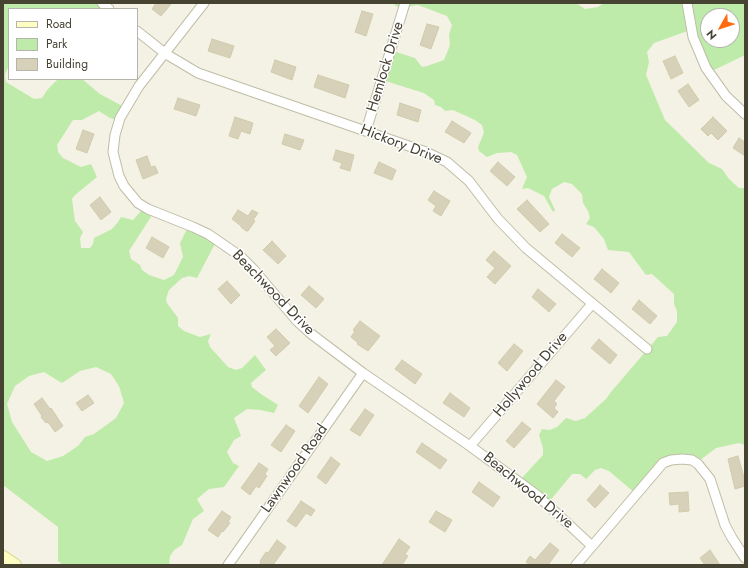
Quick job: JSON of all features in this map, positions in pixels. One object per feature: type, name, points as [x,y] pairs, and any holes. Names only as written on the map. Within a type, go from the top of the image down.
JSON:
[{"type":"street","name":"Beachwood Drive","points":[[204,3],[166,54],[139,86],[120,118],[115,136],[113,152],[119,176],[124,186],[138,203],[148,209],[208,234],[240,256],[254,270],[297,321],[322,342],[363,373],[470,446],[538,496],[592,546]]},
{"type":"street","name":"Hemlock Drive","points":[[366,131],[405,3]]},
{"type":"street","points":[[687,3],[693,37],[706,68],[726,96],[745,114]]},
{"type":"street","name":"Hickory Drive","points":[[138,32],[166,54],[198,73],[426,152],[447,162],[469,182],[512,235],[647,349]]},
{"type":"street","name":"Hollywood Drive","points":[[470,446],[592,304]]},
{"type":"street","name":"Lawnwood Road","points":[[228,565],[363,373]]},
{"type":"street","points":[[576,565],[663,463],[671,460],[682,459],[692,460],[698,464],[710,478],[726,525],[732,538],[745,558]]},
{"type":"street","points":[[3,557],[15,565]]},
{"type":"green space","points":[[3,3],[107,3],[105,8],[8,8],[8,68],[5,74],[6,82],[34,99],[42,98],[57,80],[83,80],[100,94],[126,108],[121,121],[110,118],[99,111],[82,120],[73,120],[57,145],[58,152],[63,158],[81,167],[91,164],[97,177],[72,199],[75,221],[83,232],[80,238],[81,248],[90,248],[93,244],[94,238],[112,229],[121,217],[133,220],[147,204],[156,209],[129,251],[131,259],[140,265],[142,270],[149,275],[164,280],[174,275],[183,257],[180,243],[189,225],[218,238],[197,278],[189,276],[182,278],[169,290],[166,299],[167,303],[178,318],[178,326],[184,331],[200,337],[211,334],[208,341],[210,347],[228,367],[236,370],[242,368],[255,355],[266,370],[251,383],[252,387],[278,405],[274,413],[247,409],[234,418],[241,436],[234,440],[227,452],[233,463],[239,466],[224,487],[209,489],[197,499],[204,511],[193,519],[182,545],[174,550],[170,556],[169,565],[63,565],[58,561],[58,527],[3,485]],"holes":[[[96,367],[111,374],[119,386],[124,403],[116,418],[94,434],[85,437],[78,446],[63,456],[47,461],[31,452],[12,422],[7,404],[15,386],[29,376],[44,372],[62,383],[80,371]]]},
{"type":"green space","points":[[392,3],[576,3],[585,9],[598,7],[604,3],[745,3],[745,55],[714,70],[712,69],[701,48],[740,48],[740,8],[700,8],[700,46],[693,29],[654,43],[647,52],[649,62],[646,75],[665,120],[709,163],[722,169],[729,179],[739,188],[745,188],[745,445],[739,443],[716,448],[699,461],[665,462],[635,493],[609,471],[601,468],[595,470],[586,479],[580,474],[572,474],[549,502],[521,479],[543,455],[543,448],[539,435],[542,429],[550,430],[557,427],[566,418],[576,421],[585,418],[606,399],[658,337],[667,336],[677,322],[674,294],[652,274],[646,275],[629,252],[608,250],[604,239],[594,227],[586,224],[590,218],[588,211],[583,203],[582,194],[572,184],[564,182],[552,189],[549,197],[555,210],[553,212],[544,196],[528,188],[522,189],[527,177],[517,155],[511,152],[497,153],[487,157],[479,151],[478,147],[484,133],[482,125],[475,120],[453,110],[445,111],[441,107],[435,105],[434,100],[424,93],[382,80],[393,51],[415,58],[422,67],[444,60],[450,45],[449,35],[452,25],[447,16],[418,5],[401,9]]},
{"type":"building","points":[[156,3],[172,3],[161,16],[152,9]]},
{"type":"building","points":[[362,11],[373,14],[366,36],[355,32]]},
{"type":"building","points":[[427,24],[439,27],[431,49],[420,45]]},
{"type":"building","points":[[212,39],[234,46],[230,58],[208,51]]},
{"type":"building","points":[[675,56],[683,73],[671,79],[663,61]]},
{"type":"building","points":[[275,60],[296,67],[292,80],[271,72]]},
{"type":"building","points":[[318,75],[349,85],[345,98],[314,87]]},
{"type":"building","points":[[688,84],[699,100],[689,107],[678,91]]},
{"type":"building","points":[[178,98],[200,105],[196,116],[174,109]]},
{"type":"building","points":[[400,103],[421,110],[418,122],[397,115]]},
{"type":"building","points":[[235,117],[253,123],[250,134],[241,131],[238,139],[229,136]]},
{"type":"building","points":[[713,117],[727,131],[718,140],[711,133],[708,136],[701,129]]},
{"type":"building","points":[[452,121],[471,133],[464,143],[445,132]]},
{"type":"building","points":[[83,130],[94,134],[87,153],[76,149]]},
{"type":"building","points":[[285,134],[304,140],[300,150],[282,144]]},
{"type":"building","points":[[739,138],[745,142],[745,156],[733,148]]},
{"type":"building","points":[[336,150],[354,155],[350,171],[340,168],[342,163],[333,160]]},
{"type":"building","points":[[147,156],[151,167],[155,166],[158,173],[143,179],[136,160]]},
{"type":"building","points":[[379,162],[396,170],[392,180],[374,173]]},
{"type":"building","points":[[498,162],[515,177],[507,186],[490,171]]},
{"type":"building","points":[[434,191],[450,201],[441,216],[433,211],[436,206],[428,200]]},
{"type":"building","points":[[100,197],[111,212],[101,220],[90,205]]},
{"type":"building","points":[[527,200],[549,224],[540,232],[517,209]]},
{"type":"building","points":[[238,210],[248,216],[252,210],[258,213],[253,220],[255,221],[248,231],[232,219]]},
{"type":"building","points":[[562,234],[580,248],[572,257],[555,243]]},
{"type":"building","points":[[152,237],[169,247],[163,258],[146,248]]},
{"type":"building","points":[[272,241],[286,256],[278,264],[263,250]]},
{"type":"building","points":[[494,251],[511,266],[495,284],[487,277],[495,268],[486,260]]},
{"type":"building","points":[[602,269],[619,283],[611,293],[594,279]]},
{"type":"building","points":[[227,281],[240,295],[231,304],[218,289]]},
{"type":"building","points":[[309,286],[324,299],[316,308],[301,295]]},
{"type":"building","points":[[538,289],[556,304],[549,312],[532,297]]},
{"type":"building","points":[[639,300],[657,316],[650,324],[632,309]]},
{"type":"building","points":[[360,321],[380,336],[368,351],[357,344],[358,343],[351,337],[355,331],[353,330]]},
{"type":"building","points":[[276,329],[290,343],[276,356],[270,350],[275,346],[267,337]]},
{"type":"building","points":[[599,339],[617,355],[610,364],[591,348]]},
{"type":"building","points":[[514,344],[523,351],[507,371],[498,363]]},
{"type":"building","points":[[402,360],[422,374],[415,384],[395,369]]},
{"type":"building","points":[[319,377],[328,384],[308,413],[299,406]]},
{"type":"building","points":[[556,380],[565,387],[554,401],[557,404],[554,408],[558,412],[553,418],[537,404]]},
{"type":"building","points":[[450,393],[470,408],[464,417],[443,403]]},
{"type":"building","points":[[88,395],[94,403],[82,411],[76,403]]},
{"type":"building","points":[[42,398],[63,426],[55,432],[48,422],[46,423],[41,417],[42,416],[34,404]]},
{"type":"building","points":[[365,409],[374,415],[360,436],[350,430]]},
{"type":"building","points":[[522,422],[531,429],[514,448],[506,441]]},
{"type":"building","points":[[286,425],[295,431],[281,452],[271,445]]},
{"type":"building","points":[[422,443],[447,460],[440,469],[416,452]]},
{"type":"building","points":[[738,456],[745,486],[735,489],[728,459]]},
{"type":"building","points":[[331,457],[340,464],[326,484],[317,477]]},
{"type":"building","points":[[259,463],[268,469],[265,474],[267,476],[259,488],[256,486],[250,495],[241,488]]},
{"type":"building","points":[[479,482],[500,497],[493,507],[472,492]]},
{"type":"building","points":[[600,485],[609,493],[595,508],[587,500]]},
{"type":"building","points":[[688,492],[689,511],[679,512],[679,504],[670,505],[669,493]]},
{"type":"building","points":[[301,501],[315,510],[311,516],[306,513],[296,527],[287,521]]},
{"type":"building","points":[[222,511],[231,517],[228,522],[230,523],[218,537],[208,530]]},
{"type":"building","points":[[436,511],[452,520],[445,532],[429,522]]},
{"type":"building","points":[[399,539],[410,547],[405,554],[408,556],[402,565],[382,565]]},
{"type":"building","points":[[277,540],[286,547],[273,565],[259,565],[266,552],[268,553]]},
{"type":"building","points":[[550,543],[559,550],[548,565],[530,565],[526,562],[530,556],[535,560]]},
{"type":"building","points":[[710,550],[720,565],[705,565],[700,558]]}]
